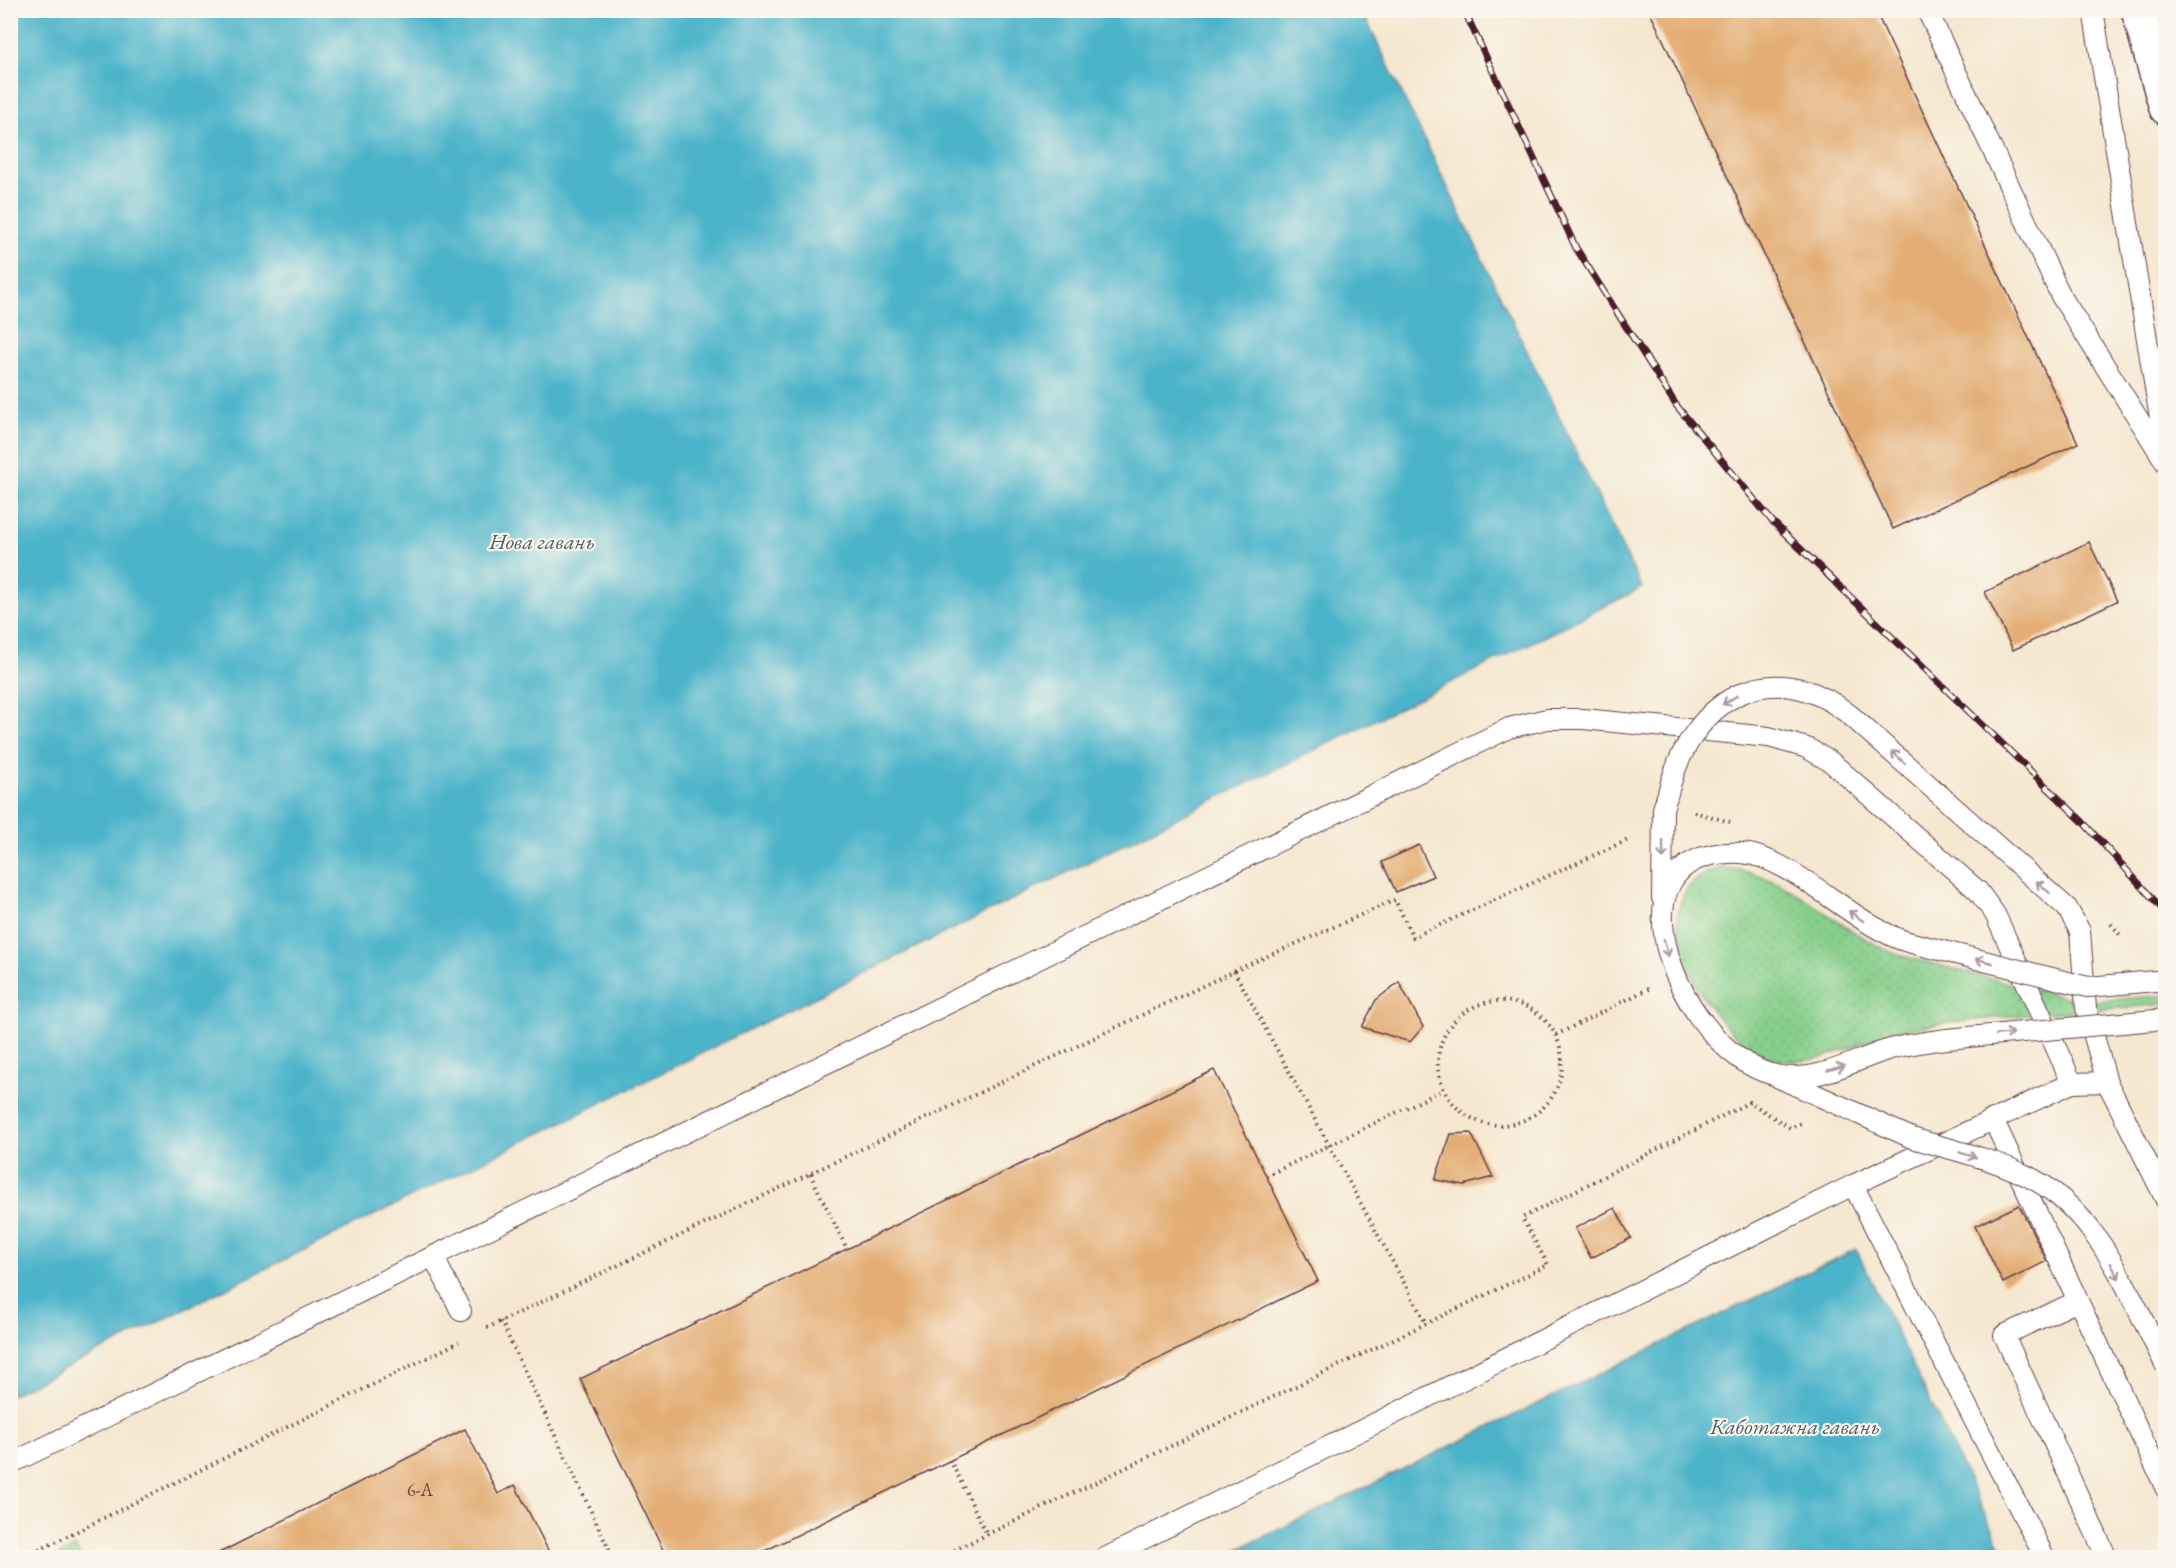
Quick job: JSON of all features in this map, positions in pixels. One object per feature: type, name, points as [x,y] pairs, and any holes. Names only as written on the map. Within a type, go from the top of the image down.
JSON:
[{"type":"street","points":[[2138,10],[2166,108]]},
{"type":"lane","points":[[1928,10],[2061,296],[2166,463]]},
{"type":"lane","points":[[2093,10],[2166,455]]},
{"type":"lane","points":[[2166,1200],[2107,1082],[2086,1008],[2080,931],[2067,908],[1836,703],[1808,689],[1778,685],[1762,686],[1745,692],[1717,709],[1694,733],[1665,801],[1662,908],[1665,945],[1673,971],[1696,1012],[1729,1049],[1749,1064],[1912,1138],[2026,1175],[2071,1205],[2094,1233],[2166,1366]]},
{"type":"lane","points":[[10,1464],[1509,728],[1547,719],[1583,719],[1769,737],[1807,748],[1831,762],[1978,891],[1995,914],[2072,1083]]},
{"type":"lane","points":[[1662,908],[1674,880],[1685,867],[1700,858],[1719,853],[1744,853],[1767,860],[1883,933],[1908,942],[2088,987],[2166,980]]},
{"type":"lane","points":[[1768,1073],[1782,1076],[1809,1075],[1909,1044],[2166,1019]]},
{"type":"lane","points":[[1105,1557],[1853,1185],[2072,1083],[2107,1082]]},
{"type":"lane","points":[[1993,1119],[2166,1488]]},
{"type":"lane","points":[[1853,1185],[2045,1557]]},
{"type":"lane","points":[[433,1256],[460,1311]]},
{"type":"lane","points":[[2078,1301],[2004,1335],[2107,1557]]},
{"type":"path","points":[[1630,849],[1631,808],[1665,801],[1685,810],[1732,822]]},
{"type":"path","points":[[481,1331],[1234,971],[1395,900],[1413,937],[1630,839]]},
{"type":"path","points":[[1234,971],[1426,1323]]},
{"type":"path","points":[[1556,1035],[1656,986]]},
{"type":"path","points":[[1499,1001],[1528,1007],[1544,1019],[1556,1035],[1563,1058],[1560,1083],[1548,1104],[1528,1119],[1504,1126],[1480,1123],[1459,1111],[1443,1090],[1437,1073],[1437,1053],[1443,1035],[1455,1019],[1471,1007],[1499,1001]]},
{"type":"path","points":[[1266,1176],[1443,1090]]},
{"type":"path","points":[[1741,1095],[1790,1128],[1839,1105]]},
{"type":"path","points":[[938,1557],[1548,1265],[1522,1218],[1750,1102]]},
{"type":"path","points":[[810,1174],[847,1249]]},
{"type":"path","points":[[501,1321],[612,1557]]},
{"type":"path","points":[[23,1557],[460,1341]]},
{"type":"path","points":[[950,1460],[987,1534]]},
{"type":"green space","points":[[1721,868],[1746,871],[1769,879],[1791,890],[1875,945],[1898,955],[2084,1002],[2165,995],[2165,1004],[1940,1024],[1893,1033],[1817,1059],[1785,1061],[1758,1052],[1732,1032],[1708,1004],[1690,972],[1679,939],[1679,908],[1692,883]]},
{"type":"green space","points":[[76,1547],[81,1557],[54,1557]]},
{"type":"water","name":"Нова гавань","points":[[11,10],[1362,11],[1642,588],[11,1395]]},
{"type":"water","name":"Каботажна гавань","points":[[1856,1249],[2006,1557],[1222,1557]]},
{"type":"building","points":[[1649,10],[1875,10],[2078,443],[1893,529]]},
{"type":"building","points":[[2089,542],[2117,601],[2013,650],[1985,592]]},
{"type":"building","points":[[1419,845],[1433,876],[1396,892],[1382,862]]},
{"type":"building","points":[[1399,982],[1423,1027],[1410,1042],[1362,1027],[1376,1000]]},
{"type":"building","points":[[1214,1070],[1318,1281],[750,1558],[667,1558],[580,1379]]},
{"type":"building","points":[[1471,1133],[1493,1177],[1464,1185],[1435,1180],[1451,1134]]},
{"type":"building","points":[[2019,1205],[2047,1261],[2003,1283],[1975,1226]]},
{"type":"building","points":[[1615,1208],[1631,1238],[1591,1258],[1575,1228]]},
{"type":"building","points":[[465,1429],[498,1494],[515,1485],[552,1558],[209,1558]]},
{"type":"railway","points":[[1464,10],[1576,248],[1676,405],[1772,521],[2082,821],[2166,913]]}]
